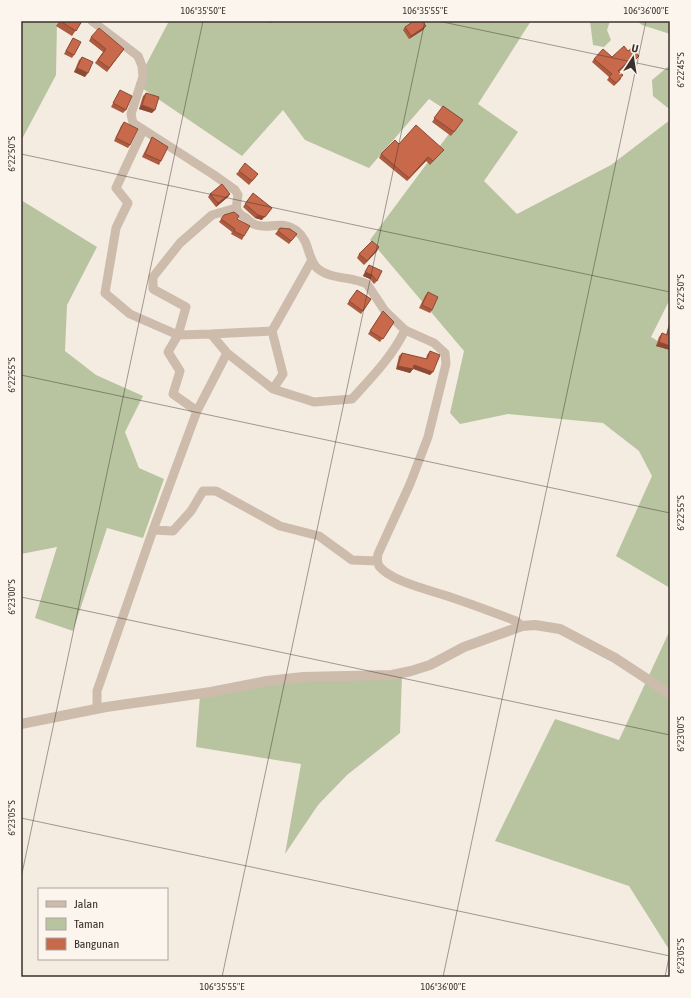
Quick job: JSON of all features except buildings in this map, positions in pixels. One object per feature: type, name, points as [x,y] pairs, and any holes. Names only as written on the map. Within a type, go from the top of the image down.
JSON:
[{"type":"street","points":[[92,21],[138,56],[142,66],[143,77],[131,114],[133,123],[214,174],[235,190],[238,195],[236,208],[238,213],[255,225],[264,227],[284,225],[296,231],[308,244],[312,260],[317,268],[323,272],[367,284],[385,311],[405,330],[434,343],[445,353],[446,364],[428,437],[410,484],[378,554],[377,561],[388,574],[429,592],[451,597],[516,621],[522,626]]},
{"type":"street","points":[[143,130],[116,188],[128,203],[116,228],[104,293],[130,314],[178,335],[272,331]]},
{"type":"street","points":[[197,411],[173,394],[180,371],[168,352],[178,335],[186,307],[152,289],[153,277],[180,243],[212,215],[236,208]]},
{"type":"street","points":[[274,389],[283,374],[272,331],[312,260]]},
{"type":"street","points":[[211,334],[227,353],[274,389],[314,402],[352,399],[383,365],[398,345],[405,330]]},
{"type":"street","points":[[97,708],[98,691],[152,530],[197,411],[227,353]]},
{"type":"street","points":[[152,530],[173,531],[190,511],[203,490],[216,491],[280,526],[319,536],[352,560],[377,561]]},
{"type":"street","points":[[21,724],[97,708],[211,692],[267,681],[303,677],[392,675],[405,673],[430,665],[464,647],[522,626],[535,625],[560,629],[615,658],[670,694]]},
{"type":"green space","points":[[21,21],[57,21],[56,75],[21,141]]},
{"type":"green space","points":[[169,21],[531,21],[478,104],[518,132],[484,181],[517,214],[611,165],[670,120],[670,299],[651,337],[670,348],[670,588],[616,556],[652,476],[639,451],[603,423],[508,414],[460,424],[450,413],[464,351],[370,240],[460,119],[429,99],[369,168],[305,140],[283,110],[242,156],[136,84]]},
{"type":"green space","points":[[590,21],[610,21],[607,30],[611,40],[604,47],[593,45]]},
{"type":"green space","points":[[637,21],[670,21],[670,34],[642,25]]},
{"type":"green space","points":[[670,65],[670,108],[668,108],[653,96],[652,80]]},
{"type":"green space","points":[[21,200],[97,247],[67,305],[65,351],[96,375],[143,396],[125,432],[139,468],[164,479],[143,538],[107,528],[73,631],[35,618],[57,547],[21,554]]},
{"type":"green space","points":[[670,630],[670,951],[629,886],[495,841],[555,719],[619,740]]},
{"type":"green space","points":[[300,675],[402,675],[400,733],[347,775],[318,805],[285,854],[301,764],[196,747],[200,695]]}]
